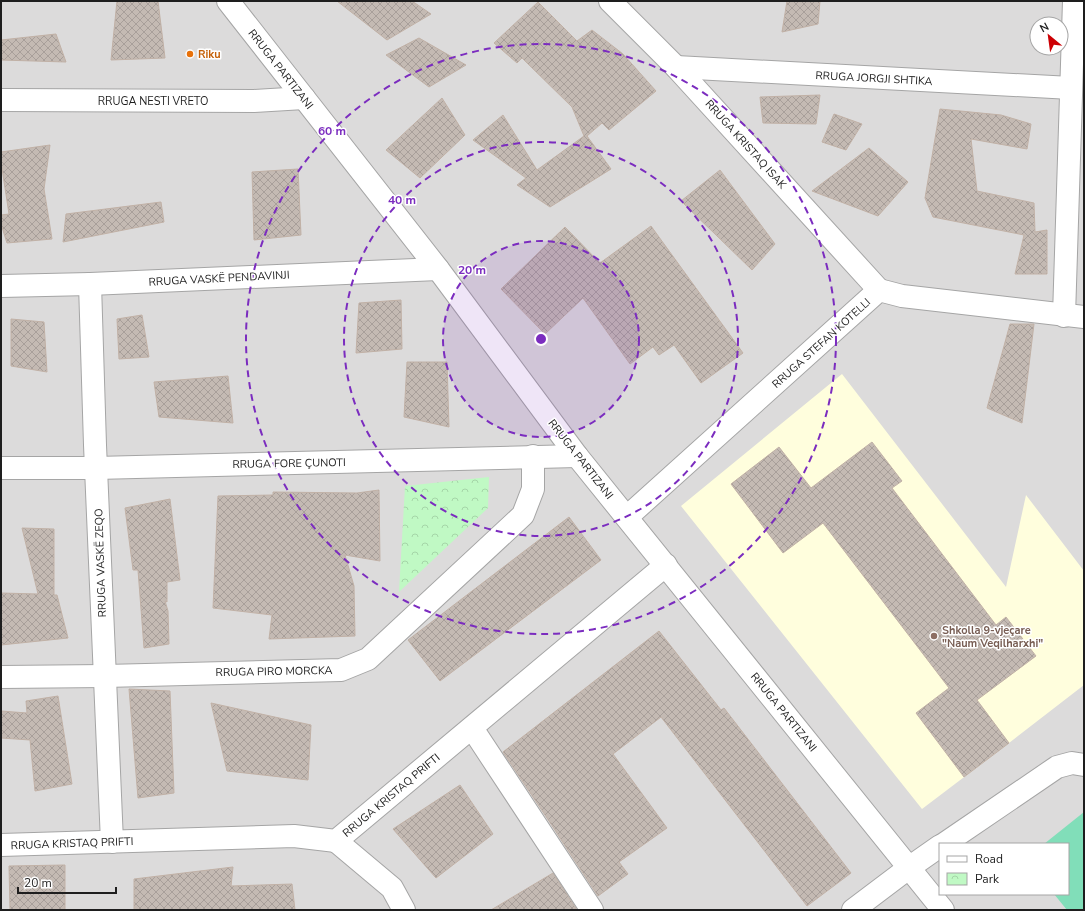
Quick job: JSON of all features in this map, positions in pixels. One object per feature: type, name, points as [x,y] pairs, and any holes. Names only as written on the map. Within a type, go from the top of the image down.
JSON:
[{"type":"street","name":"RRUGA PARTIZANI","points":[[228,1],[438,269],[577,456],[910,867],[943,910]]},
{"type":"street","name":"RRUGA KRISTAQ ISAK","points":[[610,1],[676,68],[879,290]]},
{"type":"street","points":[[1074,1],[1071,88],[1074,316]]},
{"type":"street","name":"RRUGA JORGJI SHTIKA","points":[[676,68],[1071,88]]},
{"type":"street","name":"RRUGA NESTI VRETO","points":[[1,100],[254,101],[304,98]]},
{"type":"street","name":"RRUGA VASKË PENDAVINJI","points":[[1,286],[90,284],[438,269]]},
{"type":"street","name":"RRUGA VASKË ZEQO","points":[[90,284],[96,468],[112,842]]},
{"type":"street","name":"RRUGA STEFAN KOTELLI","points":[[627,517],[879,290],[902,296],[1074,316]]},
{"type":"street","name":"RRUGA PIRO MORCKA","points":[[1,678],[341,670],[368,659],[523,515],[533,490],[533,456]]},
{"type":"street","name":"RRUGA FORE ÇUNOTI","points":[[1,468],[96,468],[577,456]]},
{"type":"street","name":"RRUGA KRISTAQ PRIFTI","points":[[1,845],[294,836],[336,841],[666,565]]},
{"type":"street","points":[[472,728],[592,910]]},
{"type":"street","points":[[945,843],[1057,767],[1072,763],[1084,765]]},
{"type":"street","points":[[336,841],[392,888],[404,910]]},
{"type":"street","points":[[853,910],[939,847]]},
{"type":"shaded area","points":[[1,1],[1084,1],[1084,910],[1,910]]},
{"type":"shaded area","name":"Shkolla 9-vjeçare \"Naum Veqilharxhi\"","points":[[842,374],[1006,587],[1026,495],[1084,571],[1084,685],[922,809],[681,506]]},
{"type":"green space","points":[[489,477],[488,508],[399,592],[405,486]]},
{"type":"green space","points":[[1084,812],[1084,910],[1067,910],[1055,895],[1069,895],[1069,843],[1045,843]]},
{"type":"building","points":[[117,1],[158,1],[165,58],[111,60]]},
{"type":"building","points":[[337,1],[412,1],[431,14],[387,40]]},
{"type":"building","points":[[787,1],[820,1],[818,24],[782,32]]},
{"type":"building","points":[[538,2],[577,41],[592,30],[623,54],[656,91],[609,130],[602,123],[587,136],[611,169],[550,207],[517,185],[526,178],[473,140],[503,115],[537,170],[584,136],[572,107],[522,58],[517,63],[494,43]]},
{"type":"building","points":[[56,34],[66,62],[1,60],[1,40]]},
{"type":"building","points":[[419,38],[466,65],[429,87],[386,55]]},
{"type":"building","points":[[820,95],[816,124],[763,123],[760,97]]},
{"type":"building","points":[[442,98],[465,135],[420,178],[386,150]]},
{"type":"building","points":[[940,109],[1001,115],[1031,124],[1027,149],[971,139],[977,191],[1034,203],[1035,232],[1047,230],[1047,274],[1015,274],[1024,235],[933,217],[925,198]]},
{"type":"building","points":[[834,114],[862,124],[846,150],[822,142]]},
{"type":"building","points":[[50,145],[44,189],[52,239],[7,243],[1,224],[1,215],[9,214],[1,162],[1,152]]},
{"type":"building","points":[[869,148],[908,182],[878,216],[812,191]]},
{"type":"building","points":[[298,169],[301,235],[254,240],[252,172]]},
{"type":"building","points":[[720,170],[775,244],[752,270],[681,201]]},
{"type":"building","points":[[161,202],[164,222],[63,242],[66,214]]},
{"type":"building","points":[[651,226],[743,353],[701,383],[674,345],[659,355],[653,347],[630,364],[583,298],[545,334],[501,289],[565,227],[600,263]]},
{"type":"building","points":[[401,300],[402,349],[356,353],[359,303]]},
{"type":"building","points":[[142,315],[149,357],[119,359],[117,319]]},
{"type":"building","points":[[11,319],[44,322],[47,372],[11,366]]},
{"type":"building","points":[[1010,324],[1034,324],[1022,423],[987,408]]},
{"type":"building","points":[[407,362],[447,362],[449,427],[404,417]]},
{"type":"building","points":[[228,376],[233,423],[159,417],[154,382]]},
{"type":"building","points":[[872,442],[902,481],[892,488],[996,625],[1006,617],[1036,656],[977,700],[1009,743],[964,777],[916,713],[949,688],[823,523],[783,553],[731,484],[779,447],[811,488]]},
{"type":"building","points":[[379,490],[380,561],[345,555],[354,586],[355,636],[269,639],[272,615],[213,608],[218,496],[273,495],[273,492],[357,493]]},
{"type":"building","points":[[170,499],[180,580],[167,582],[167,602],[165,601],[168,611],[169,644],[144,648],[138,570],[133,570],[125,508]]},
{"type":"building","points":[[569,517],[601,560],[440,681],[408,640]]},
{"type":"building","points":[[22,528],[54,529],[54,595],[57,595],[68,638],[1,645],[1,593],[38,594]]},
{"type":"building","points":[[659,631],[721,710],[724,708],[851,873],[807,906],[661,717],[613,754],[667,828],[619,862],[628,874],[598,896],[503,752]]},
{"type":"building","points":[[129,689],[170,691],[174,793],[138,798]]},
{"type":"building","points":[[58,696],[72,784],[35,791],[30,740],[1,738],[1,711],[27,713],[26,701]]},
{"type":"building","points":[[211,703],[311,725],[308,780],[227,771]]},
{"type":"building","points":[[460,785],[493,834],[436,878],[393,829]]},
{"type":"building","points":[[65,865],[65,910],[10,910],[9,866]]},
{"type":"building","points":[[233,867],[231,886],[292,884],[295,910],[134,910],[134,879]]},
{"type":"building","points":[[553,873],[577,910],[491,910]]},
{"type":"place","name":"Riku","points":[[190,54]]},
{"type":"place","name":"Shkolla 9-vjeçare \"Naum Veqilharxhi\"","points":[[934,636]]}]
